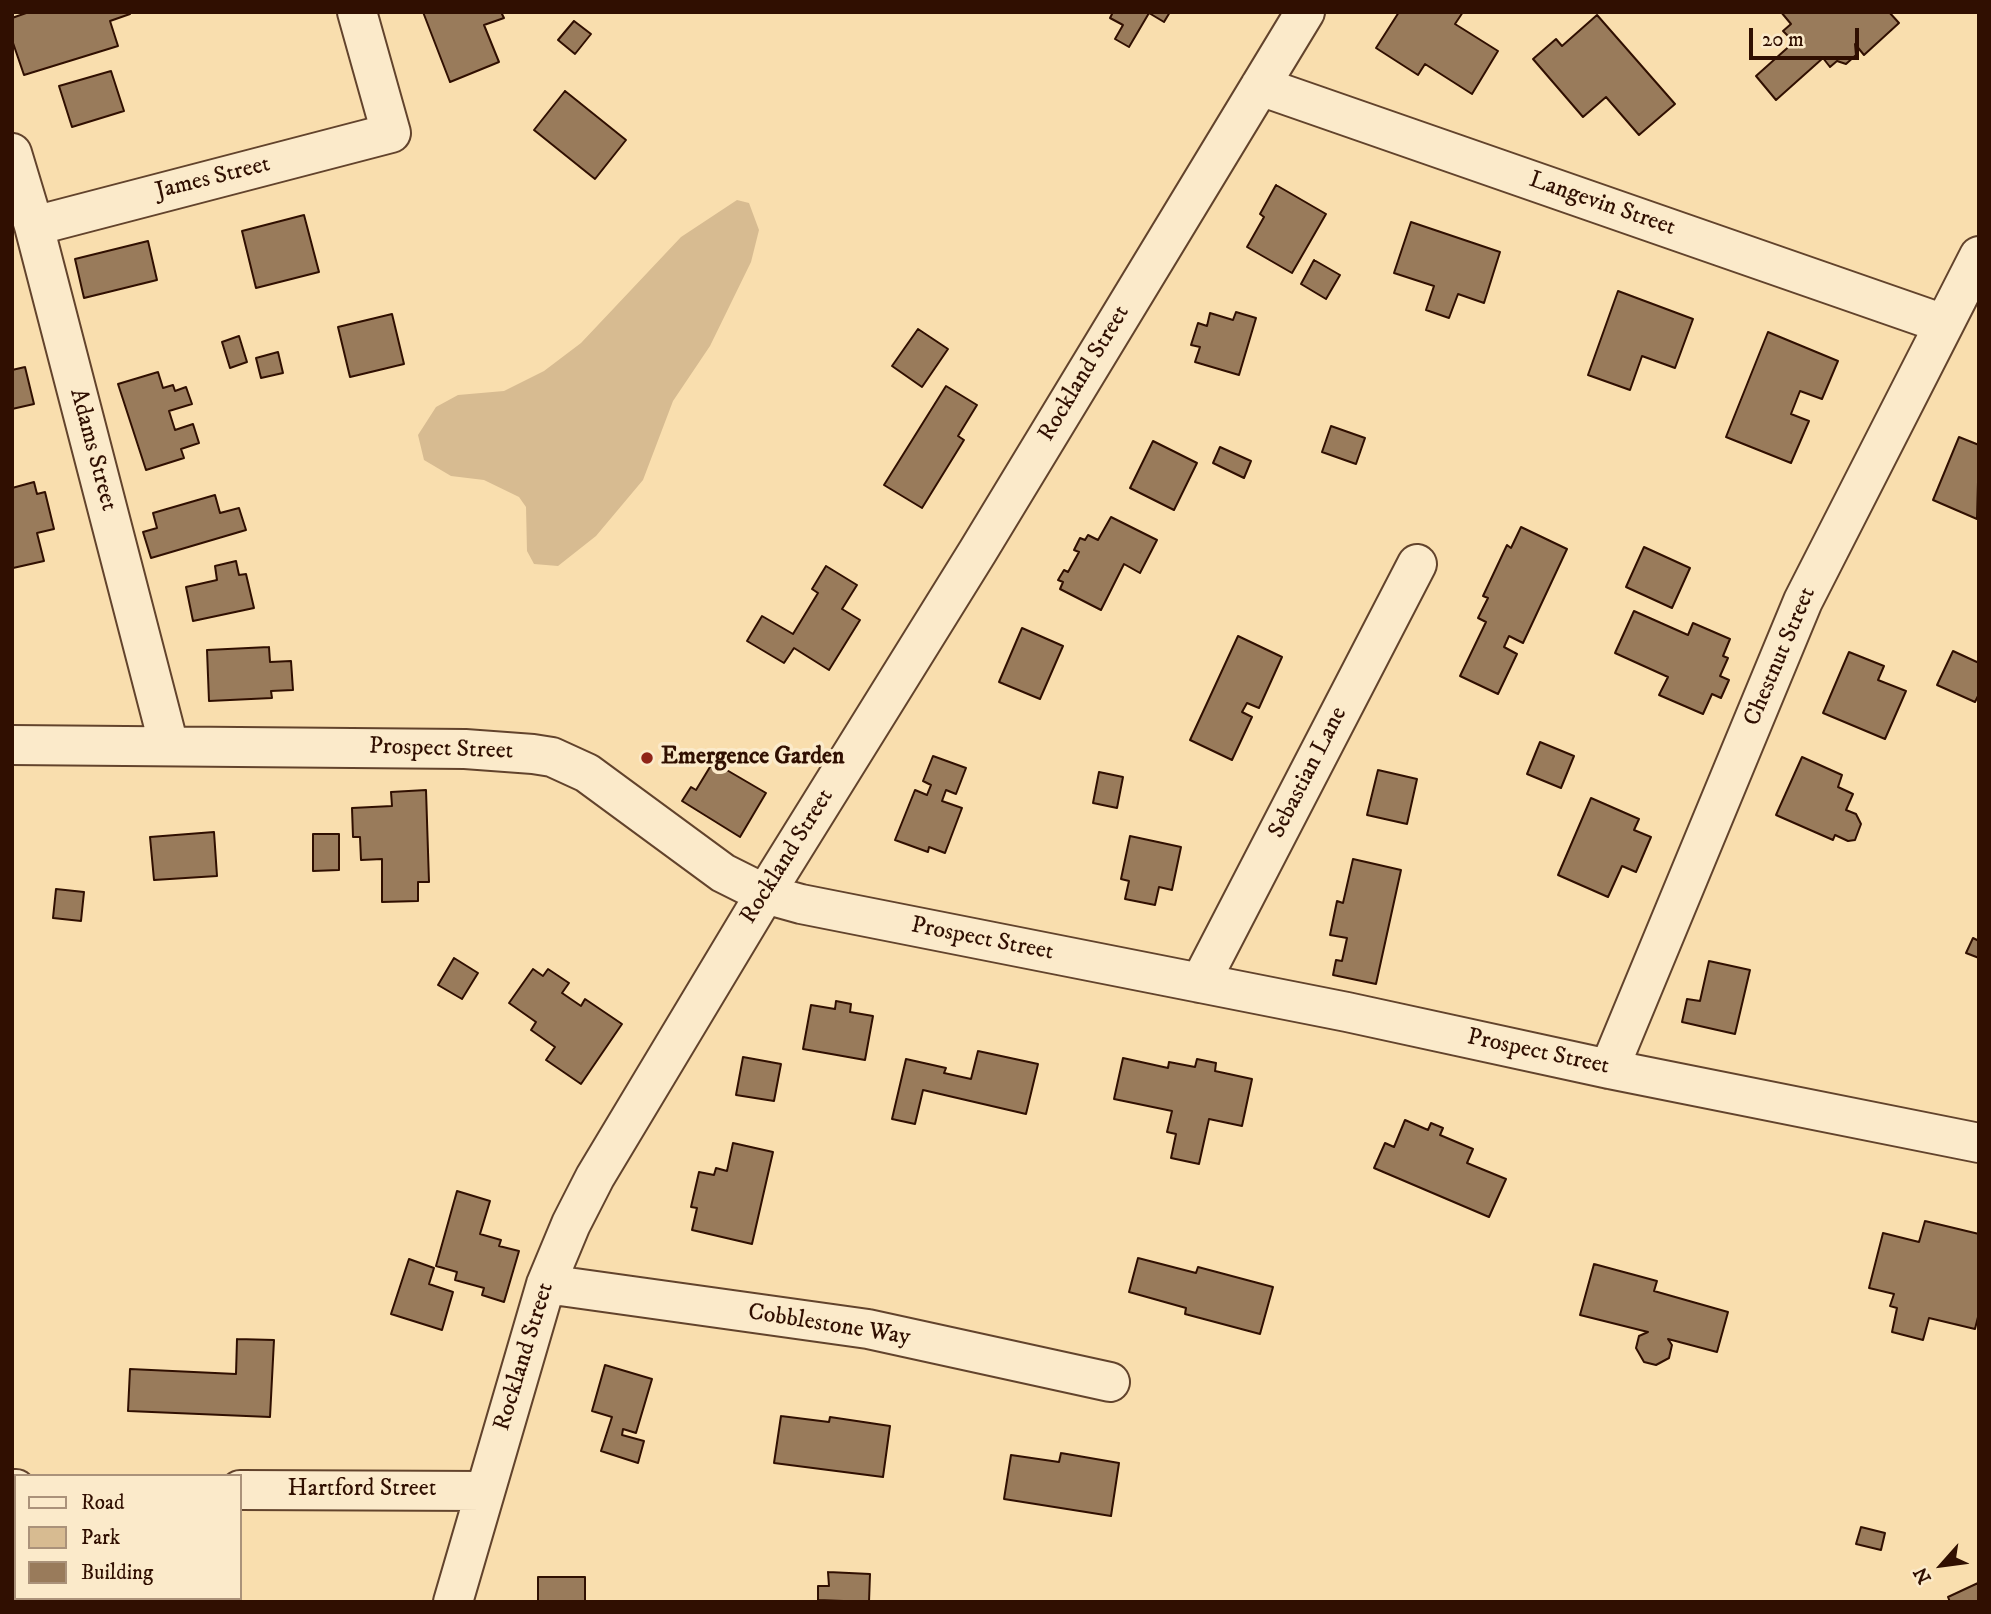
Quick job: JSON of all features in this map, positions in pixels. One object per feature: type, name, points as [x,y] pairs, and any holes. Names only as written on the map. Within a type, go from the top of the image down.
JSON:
[{"type":"street","name":"James Street","points":[[34,226],[391,133],[356,12]]},
{"type":"street","name":"Rockland Street","points":[[453,1602],[546,1284],[571,1224],[595,1177],[765,894],[985,539],[1305,12]]},
{"type":"street","name":"Langevin Street","points":[[1260,86],[1944,324]]},
{"type":"street","name":"Adams Street","points":[[12,153],[34,226],[169,747]]},
{"type":"street","name":"Chestnut Street","points":[[1609,1069],[1803,601],[1979,256]]},
{"type":"street","name":"Sebastian Lane","points":[[1200,983],[1417,564]]},
{"type":"street","name":"Prospect Street","points":[[12,745],[465,749],[552,757],[587,773],[723,873],[765,894],[802,904],[1347,1012],[1609,1069],[1979,1143]]},
{"type":"street","name":"Cobblestone Way","points":[[546,1284],[868,1329],[1110,1381]]},
{"type":"street","name":"Hartford Street","points":[[242,1490],[485,1490]]},
{"type":"green space","points":[[737,200],[749,203],[759,230],[751,262],[710,346],[673,401],[643,480],[596,536],[558,566],[534,564],[527,551],[526,507],[519,497],[484,480],[451,476],[424,460],[418,435],[436,407],[458,395],[504,391],[544,371],[581,343],[681,237]]},
{"type":"building","points":[[29,12],[130,14],[110,21],[118,46],[24,75],[12,40],[12,18]]},
{"type":"building","points":[[423,12],[501,12],[504,18],[484,25],[499,62],[450,82]]},
{"type":"building","points":[[1113,12],[1170,12],[1164,22],[1149,13],[1129,47],[1115,39],[1123,25],[1110,18]]},
{"type":"building","points":[[1399,12],[1463,12],[1455,24],[1498,51],[1472,94],[1425,64],[1418,75],[1376,48]]},
{"type":"building","points":[[1781,12],[1889,12],[1899,23],[1864,55],[1855,44],[1856,55],[1846,64],[1837,61],[1830,67],[1823,58],[1776,100],[1756,76],[1794,42],[1783,31],[1791,24]]},
{"type":"building","points":[[1597,15],[1675,104],[1639,135],[1606,97],[1583,117],[1533,59],[1556,39],[1562,46]]},
{"type":"building","points":[[574,21],[591,34],[575,54],[558,40]]},
{"type":"building","points":[[111,71],[124,111],[72,127],[59,86]]},
{"type":"building","points":[[565,91],[626,140],[595,179],[534,130]]},
{"type":"building","points":[[1276,185],[1326,214],[1292,273],[1247,247],[1264,217],[1260,214]]},
{"type":"building","points":[[304,215],[319,272],[256,288],[242,231]]},
{"type":"building","points":[[1411,222],[1500,252],[1484,303],[1458,294],[1449,318],[1426,310],[1434,286],[1394,273]]},
{"type":"building","points":[[148,241],[157,280],[84,298],[75,259]]},
{"type":"building","points":[[1314,260],[1340,275],[1326,299],[1301,284]]},
{"type":"building","points":[[1618,291],[1693,319],[1675,368],[1642,356],[1630,390],[1588,375]]},
{"type":"building","points":[[1236,312],[1256,318],[1239,375],[1195,362],[1200,347],[1191,345],[1198,323],[1207,326],[1210,313],[1233,320]]},
{"type":"building","points":[[392,314],[404,364],[350,377],[338,327]]},
{"type":"building","points":[[918,329],[948,349],[922,387],[892,366]]},
{"type":"building","points":[[1768,332],[1838,361],[1822,399],[1800,391],[1791,414],[1809,421],[1791,463],[1726,437]]},
{"type":"building","points":[[239,336],[247,362],[230,368],[222,342]]},
{"type":"building","points":[[278,352],[283,373],[261,378],[256,358]]},
{"type":"building","points":[[25,367],[34,404],[12,409],[12,370]]},
{"type":"building","points":[[158,372],[163,388],[173,385],[175,391],[186,387],[192,404],[169,411],[175,430],[193,424],[199,443],[181,449],[184,458],[146,470],[118,384]]},
{"type":"building","points":[[946,386],[977,405],[958,436],[964,440],[922,508],[884,485]]},
{"type":"building","points":[[1331,426],[1365,438],[1356,464],[1322,452]]},
{"type":"building","points":[[1959,437],[1979,445],[1977,519],[1933,500]]},
{"type":"building","points":[[1153,441],[1197,463],[1174,510],[1130,488]]},
{"type":"building","points":[[1220,447],[1251,461],[1244,478],[1213,463]]},
{"type":"building","points":[[34,482],[37,494],[45,492],[54,529],[37,533],[44,561],[13,568],[12,488]]},
{"type":"building","points":[[215,495],[220,513],[239,508],[246,530],[151,558],[143,532],[157,528],[153,513]]},
{"type":"building","points":[[1111,517],[1157,540],[1140,573],[1124,564],[1101,610],[1060,589],[1063,582],[1058,580],[1064,570],[1068,572],[1079,552],[1074,550],[1080,538],[1085,540],[1088,535],[1098,540]]},
{"type":"building","points":[[1521,527],[1567,549],[1523,643],[1509,636],[1504,647],[1517,654],[1498,694],[1460,676],[1486,622],[1478,618],[1488,598],[1483,596],[1507,545],[1511,548]]},
{"type":"building","points":[[1644,547],[1690,568],[1672,608],[1626,587]]},
{"type":"building","points":[[236,561],[239,575],[246,574],[254,608],[193,621],[186,587],[217,580],[215,566]]},
{"type":"building","points":[[826,566],[857,585],[842,609],[860,620],[829,670],[794,648],[784,663],[747,641],[762,616],[793,634],[818,593],[812,589]]},
{"type":"building","points":[[1634,611],[1688,635],[1693,623],[1730,639],[1723,656],[1728,658],[1720,676],[1729,680],[1721,698],[1712,694],[1703,714],[1659,695],[1668,677],[1615,653]]},
{"type":"building","points":[[1022,628],[1063,646],[1040,699],[999,682]]},
{"type":"building","points":[[1238,636],[1282,657],[1259,708],[1247,703],[1242,712],[1252,717],[1232,760],[1190,740]]},
{"type":"building","points":[[269,647],[270,662],[291,661],[293,690],[271,691],[272,698],[209,701],[207,650]]},
{"type":"building","points":[[1953,651],[1979,663],[1979,694],[1975,702],[1937,685]]},
{"type":"building","points":[[1849,652],[1884,666],[1878,680],[1906,691],[1885,739],[1823,713]]},
{"type":"building","points":[[1540,742],[1574,756],[1561,788],[1527,774]]},
{"type":"building","points":[[933,756],[966,768],[956,794],[946,790],[942,801],[962,808],[945,853],[929,847],[928,852],[895,840],[915,790],[927,795],[931,785],[923,781]]},
{"type":"building","points":[[1802,757],[1842,775],[1838,787],[1853,794],[1846,810],[1856,814],[1861,824],[1855,840],[1848,841],[1835,835],[1833,840],[1776,815]]},
{"type":"building","points":[[713,762],[766,793],[740,837],[682,801],[691,787],[696,790]]},
{"type":"building","points":[[1378,770],[1417,779],[1407,824],[1367,815]]},
{"type":"building","points":[[1099,772],[1123,777],[1117,808],[1093,803]]},
{"type":"building","points":[[426,790],[429,882],[418,882],[418,901],[382,902],[382,859],[361,860],[360,837],[353,837],[352,808],[392,806],[391,792]]},
{"type":"building","points":[[1591,798],[1639,819],[1634,830],[1651,837],[1636,872],[1622,866],[1608,897],[1558,875]]},
{"type":"building","points":[[214,832],[217,876],[154,880],[150,837]]},
{"type":"building","points":[[313,834],[339,834],[339,870],[313,871]]},
{"type":"building","points":[[1130,836],[1181,847],[1172,890],[1159,887],[1155,905],[1125,899],[1129,881],[1121,879]]},
{"type":"building","points":[[1353,859],[1401,870],[1376,984],[1333,975],[1336,960],[1342,961],[1347,938],[1330,935],[1337,901],[1343,903]]},
{"type":"building","points":[[56,889],[84,892],[81,921],[53,918]]},
{"type":"building","points":[[1973,938],[1979,941],[1979,958],[1966,953]]},
{"type":"building","points":[[454,958],[478,973],[462,999],[438,985]]},
{"type":"building","points":[[1709,961],[1750,970],[1735,1034],[1682,1022],[1687,999],[1700,1001]]},
{"type":"building","points":[[533,969],[543,976],[548,969],[569,983],[562,993],[581,1006],[585,999],[622,1024],[581,1084],[546,1060],[555,1047],[531,1030],[536,1022],[509,1003]]},
{"type":"building","points":[[836,1001],[851,1004],[850,1012],[873,1016],[865,1060],[803,1049],[811,1005],[835,1009]]},
{"type":"building","points":[[978,1051],[1038,1064],[1026,1114],[923,1090],[915,1124],[892,1119],[906,1059],[946,1068],[944,1073],[971,1079]]},
{"type":"building","points":[[743,1057],[781,1064],[774,1101],[736,1095]]},
{"type":"building","points":[[1123,1058],[1168,1068],[1169,1062],[1195,1067],[1197,1059],[1216,1063],[1215,1071],[1252,1079],[1242,1126],[1209,1119],[1199,1164],[1171,1158],[1176,1134],[1167,1132],[1172,1111],[1114,1099]]},
{"type":"building","points":[[1405,1120],[1428,1130],[1431,1123],[1443,1128],[1440,1135],[1473,1149],[1467,1163],[1506,1179],[1489,1217],[1374,1168],[1385,1143],[1394,1147]]},
{"type":"building","points":[[733,1143],[773,1152],[752,1244],[692,1230],[697,1208],[691,1207],[699,1172],[714,1175],[716,1168],[727,1171]]},
{"type":"building","points":[[457,1191],[490,1201],[480,1234],[501,1240],[499,1246],[519,1251],[504,1302],[482,1295],[484,1288],[455,1280],[457,1272],[436,1266]]},
{"type":"building","points":[[1925,1221],[1979,1234],[1979,1313],[1975,1329],[1929,1318],[1923,1340],[1892,1332],[1897,1308],[1890,1306],[1894,1294],[1869,1288],[1883,1233],[1919,1242]]},
{"type":"building","points":[[1138,1258],[1196,1273],[1198,1267],[1273,1287],[1260,1334],[1185,1314],[1186,1308],[1129,1292]]},
{"type":"building","points":[[409,1259],[434,1268],[429,1284],[453,1292],[442,1330],[391,1314]]},
{"type":"building","points":[[1594,1264],[1657,1281],[1654,1291],[1728,1312],[1717,1352],[1668,1339],[1672,1345],[1669,1358],[1656,1365],[1644,1362],[1636,1348],[1639,1336],[1648,1332],[1580,1315]]},
{"type":"building","points":[[237,1339],[274,1340],[270,1417],[128,1411],[130,1369],[236,1374]]},
{"type":"building","points":[[605,1365],[652,1379],[636,1433],[623,1429],[622,1435],[644,1441],[638,1463],[601,1451],[612,1417],[592,1411]]},
{"type":"building","points":[[781,1416],[829,1422],[830,1417],[890,1426],[883,1477],[774,1463]]},
{"type":"building","points":[[1061,1453],[1119,1463],[1111,1516],[1004,1499],[1011,1455],[1059,1462]]},
{"type":"building","points":[[1861,1527],[1885,1533],[1881,1550],[1856,1544]]},
{"type":"building","points":[[828,1572],[870,1574],[869,1602],[818,1600],[818,1586],[829,1586]]},
{"type":"building","points":[[538,1577],[585,1577],[585,1602],[538,1602]]},
{"type":"building","points":[[1978,1583],[1979,1602],[1950,1602],[1948,1597]]},
{"type":"place","name":"Emergence Garden","points":[[647,758]]}]
